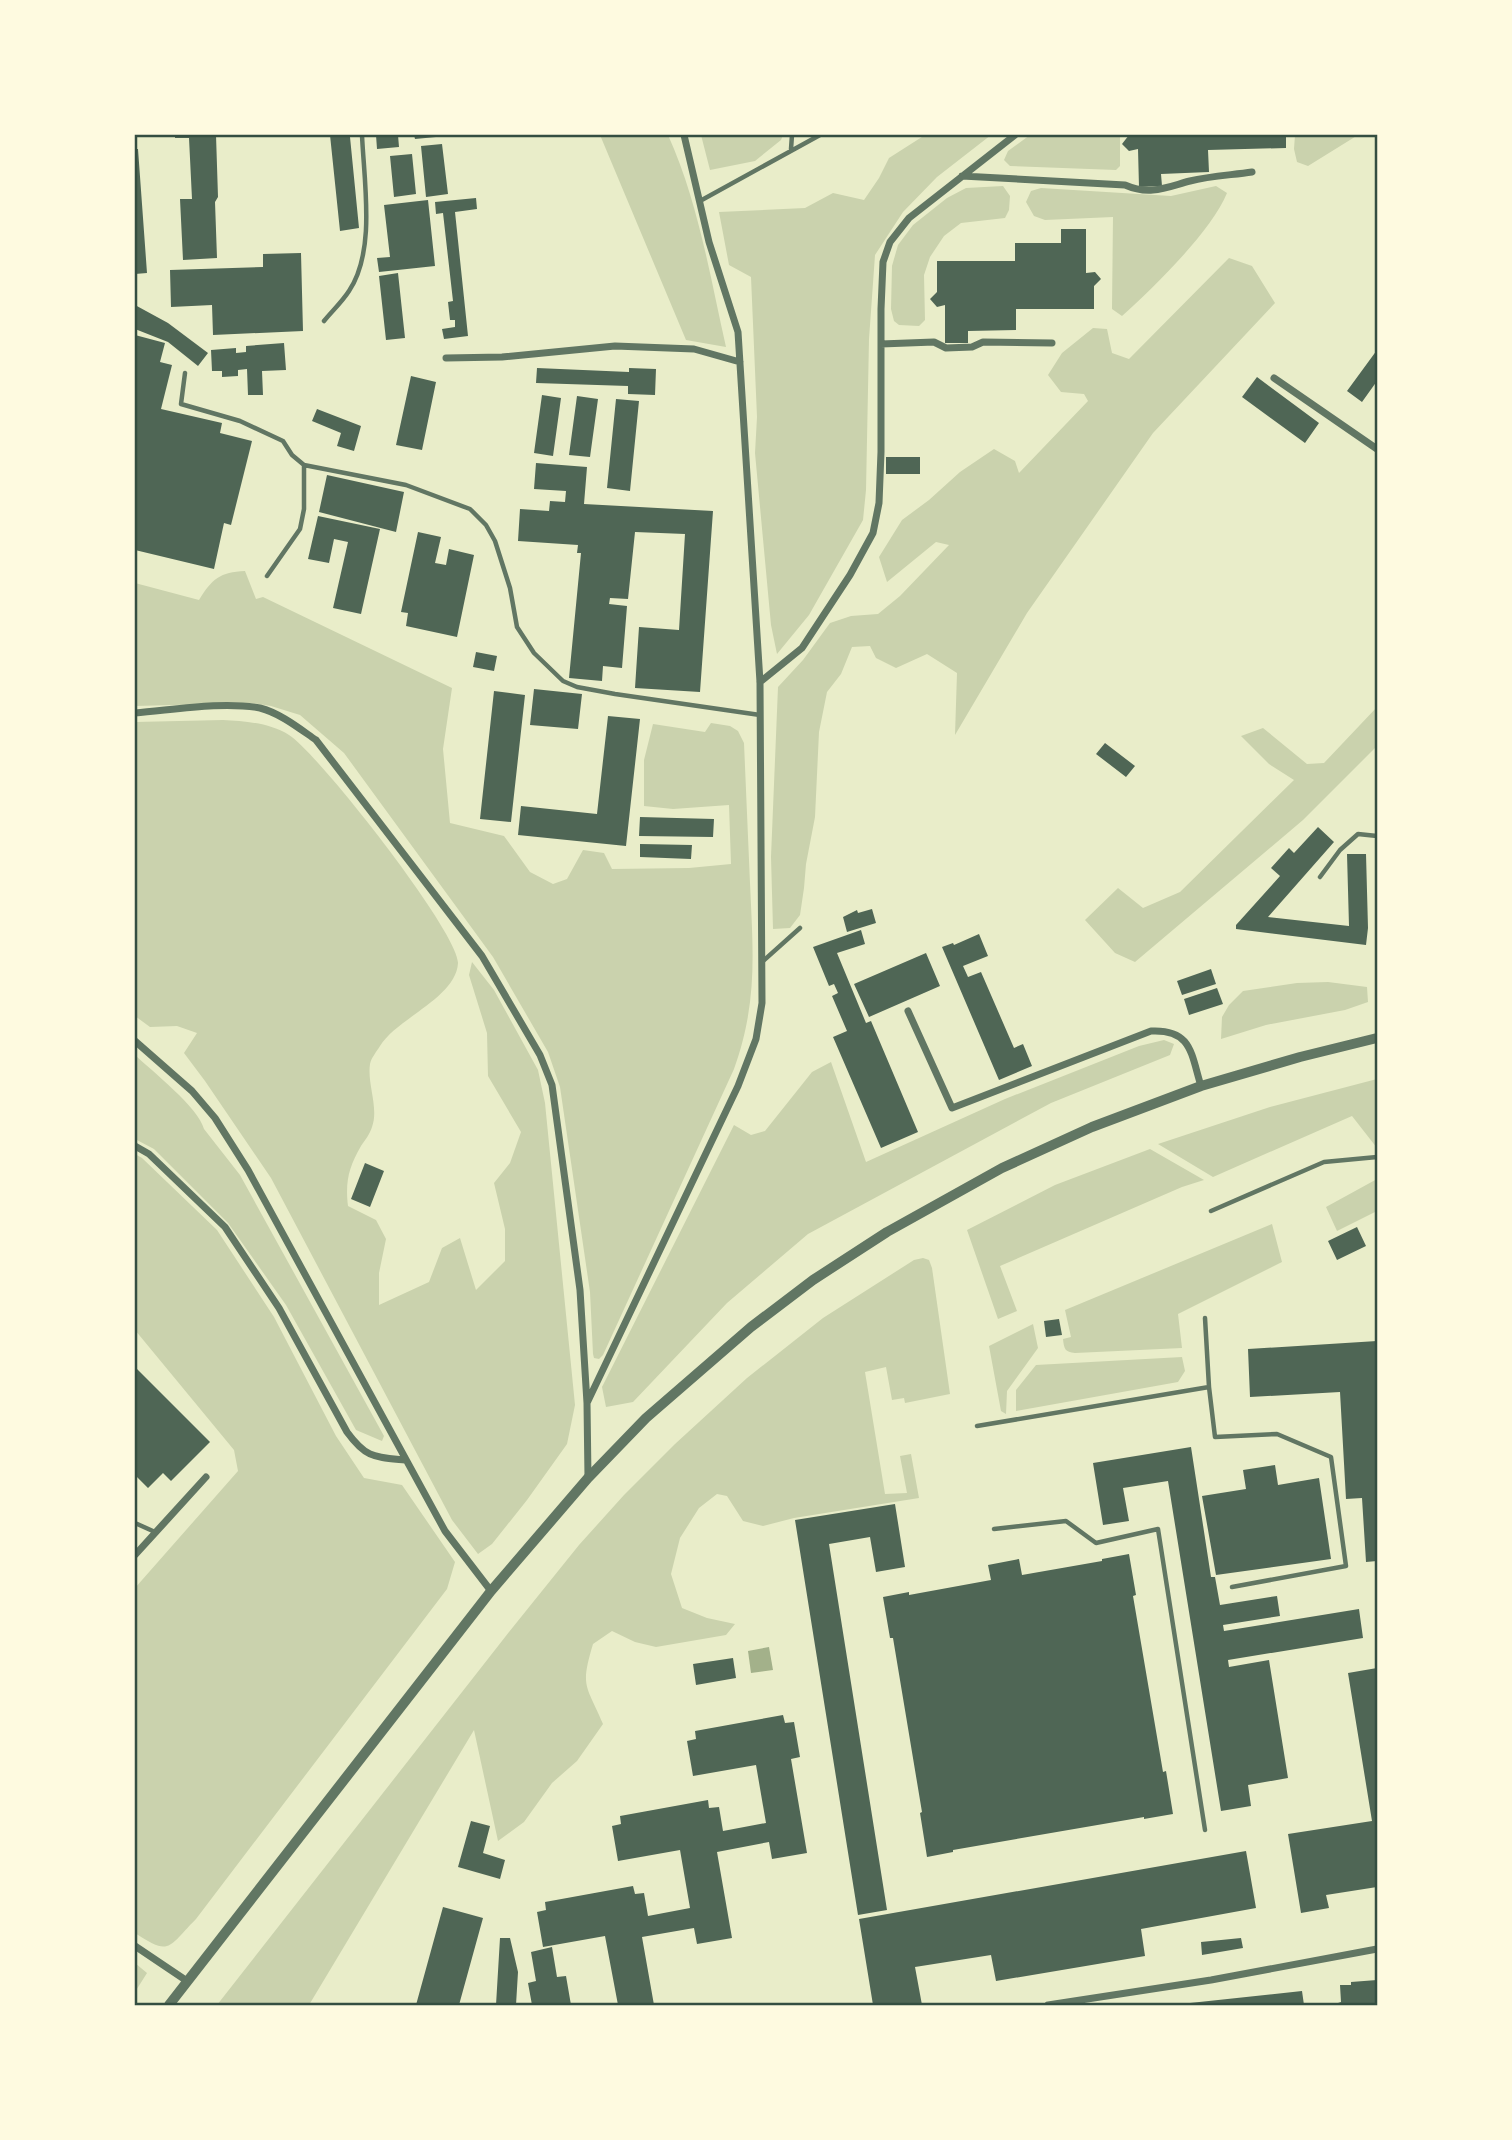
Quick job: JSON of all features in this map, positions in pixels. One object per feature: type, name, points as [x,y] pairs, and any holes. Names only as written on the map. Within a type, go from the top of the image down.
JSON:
[{"type":"street","points":[[587,1403],[738,1086],[756,1039],[762,1003],[760,682],[738,332],[709,242],[684,135]]},
{"type":"street","points":[[760,682],[802,648],[850,575],[873,533],[879,503],[883,262],[890,242],[909,218],[1015,135]]},
{"type":"street","points":[[961,176],[1165,190],[1190,181],[1252,172]]},
{"type":"street","points":[[881,344],[934,342],[946,348],[972,347],[984,342],[1052,343]]},
{"type":"street","points":[[446,358],[502,357],[615,346],[694,349],[740,362]]},
{"type":"street","points":[[1274,377],[1377,449]]},
{"type":"street","points":[[135,713],[230,706],[262,709],[316,740],[482,956],[540,1055],[552,1085],[580,1290],[589,1478]]},
{"type":"street","points":[[908,1011],[952,1108],[1151,1031],[1164,1031],[1183,1037],[1201,1086]]},
{"type":"street","points":[[169,2005],[491,1591],[589,1478],[646,1418],[751,1327],[813,1280],[877,1239],[1002,1168],[1092,1127],[1201,1086],[1377,1038]]},
{"type":"street","points":[[135,1041],[192,1091],[215,1118],[248,1170],[445,1531],[491,1591]]},
{"type":"street","points":[[135,1146],[149,1154],[225,1227],[279,1308],[359,1449],[374,1457],[405,1460]]},
{"type":"street","points":[[135,1555],[206,1477]]},
{"type":"street","points":[[135,1946],[187,1981]]},
{"type":"street","points":[[1048,2005],[1211,1980],[1377,1949]]},
{"type":"lane","points":[[324,321],[349,291],[362,263],[366,243],[362,135]]},
{"type":"lane","points":[[790,150],[792,135]]},
{"type":"lane","points":[[700,201],[820,135]]},
{"type":"lane","points":[[185,373],[181,404],[240,421],[283,440],[292,455],[304,465],[406,485],[470,509],[486,525],[495,541],[510,588],[517,627],[534,653],[563,681],[577,687],[615,694],[760,715]]},
{"type":"lane","points":[[267,576],[300,529],[304,509],[304,465]]},
{"type":"lane","points":[[1320,877],[1340,850],[1358,834],[1377,836]]},
{"type":"lane","points":[[762,962],[800,928]]},
{"type":"lane","points":[[1211,1211],[1324,1162],[1377,1157]]},
{"type":"lane","points":[[1205,1318],[1215,1437],[1278,1434],[1331,1457],[1346,1566],[1232,1587]]},
{"type":"lane","points":[[977,1426],[1209,1387]]},
{"type":"lane","points":[[994,1529],[1066,1521],[1096,1543],[1158,1529],[1205,1830]]},
{"type":"lane","points":[[135,1523],[155,1532]]},
{"type":"shaded area","points":[[600,135],[668,135],[695,212],[726,347],[686,340]]},
{"type":"shaded area","points":[[701,135],[783,135],[781,140],[755,161],[710,170]]},
{"type":"shaded area","points":[[925,135],[991,135],[937,177],[903,212],[875,255],[869,339],[863,520],[809,615],[777,654],[771,625],[755,453],[757,417],[751,277],[729,265],[719,212],[805,208],[833,193],[864,200],[889,158]]},
{"type":"shaded area","points":[[1030,135],[1120,135],[1120,166],[1116,170],[1010,166],[1004,160],[1008,151]]},
{"type":"shaded area","points":[[1295,135],[1358,135],[1308,166],[1297,162]]},
{"type":"shaded area","points":[[1003,186],[1010,196],[1009,210],[1005,218],[961,223],[944,236],[930,257],[924,275],[925,320],[919,326],[899,325],[894,321],[891,309],[892,266],[898,245],[913,225],[947,198],[966,188]]},
{"type":"shaded area","points":[[1216,186],[1227,193],[1208,225],[1165,275],[1122,316],[1112,309],[1113,217],[1045,220],[1034,216],[1026,202],[1031,191],[1041,188],[1171,196]]},
{"type":"shaded area","points":[[1229,258],[1252,266],[1275,303],[1153,433],[1027,613],[955,735],[957,673],[927,654],[896,668],[876,658],[870,646],[852,647],[841,674],[827,692],[819,732],[815,817],[800,915],[790,928],[773,929],[771,857],[778,687],[803,660],[830,623],[851,616],[878,614],[900,596],[949,545],[936,542],[887,582],[879,557],[902,520],[960,472],[994,449],[1015,461],[1019,473],[1088,401],[1084,394],[1061,392],[1048,375],[1062,353],[1093,328],[1107,329],[1112,353],[1129,359]]},
{"type":"shaded area","points":[[245,571],[256,599],[263,597],[452,688],[443,749],[450,823],[504,836],[530,872],[553,884],[567,879],[583,850],[604,853],[612,869],[689,868],[731,864],[729,805],[673,809],[644,806],[644,760],[653,724],[705,732],[711,723],[730,726],[738,731],[744,743],[753,955],[750,999],[742,1045],[734,1069],[599,1359],[594,1358],[593,1354],[590,1292],[560,1087],[548,1052],[493,957],[344,753],[300,715],[252,703],[135,706],[135,583],[199,600],[218,578]]},
{"type":"shaded area","points":[[1377,707],[1377,746],[1303,820],[1135,962],[1115,953],[1085,920],[1118,888],[1143,908],[1180,892],[1294,780],[1269,764],[1241,736],[1263,728],[1307,764],[1324,763]]},
{"type":"shaded area","points":[[223,720],[266,725],[289,735],[305,749],[356,808],[413,883],[452,945],[458,963],[455,975],[447,987],[388,1036],[370,1064],[374,1120],[351,1168],[347,1197],[348,1206],[376,1220],[386,1239],[379,1273],[379,1305],[429,1282],[442,1248],[460,1238],[476,1290],[505,1261],[505,1229],[494,1183],[510,1163],[521,1132],[488,1076],[487,1033],[469,975],[472,962],[494,990],[538,1070],[545,1103],[575,1405],[567,1444],[492,1544],[478,1554],[452,1520],[271,1178],[184,1053],[197,1033],[177,1026],[150,1027],[135,1016],[135,722]]},
{"type":"shaded area","points":[[1328,982],[1367,987],[1368,1002],[1345,1010],[1266,1025],[1221,1039],[1222,1017],[1243,991],[1297,983]]},
{"type":"shaded area","points":[[1164,1040],[1174,1044],[1170,1055],[1051,1103],[808,1234],[727,1303],[633,1402],[606,1407],[602,1387],[734,1125],[751,1135],[765,1131],[812,1072],[831,1062],[866,1162],[1005,1099],[1139,1046]]},
{"type":"shaded area","points":[[135,1055],[194,1111],[204,1129],[240,1175],[384,1436],[382,1441],[356,1430],[286,1305],[228,1223],[154,1149],[135,1139]]},
{"type":"shaded area","points":[[1377,1079],[1377,1148],[1352,1116],[1213,1177],[1158,1144],[1270,1107]]},
{"type":"shaded area","points":[[1150,1149],[1204,1180],[1000,1266],[1017,1311],[998,1319],[967,1230],[1055,1185]]},
{"type":"shaded area","points":[[135,1154],[217,1230],[274,1317],[336,1436],[364,1478],[402,1485],[455,1562],[447,1589],[196,1919],[168,1946],[156,1945],[135,1933],[135,1588],[238,1471],[234,1450],[135,1330]]},
{"type":"shaded area","points":[[1377,1179],[1377,1211],[1337,1231],[1326,1207]]},
{"type":"shaded area","points":[[1272,1224],[1282,1262],[1178,1314],[1182,1348],[1075,1353],[1066,1349],[1063,1339],[1071,1337],[1065,1310]]},
{"type":"shaded area","points":[[914,1260],[929,1260],[932,1268],[950,1394],[905,1403],[904,1398],[892,1400],[886,1367],[865,1372],[885,1494],[907,1493],[900,1456],[911,1454],[919,1498],[794,1518],[763,1526],[743,1521],[727,1496],[717,1494],[699,1508],[680,1538],[671,1574],[682,1608],[707,1618],[735,1624],[726,1635],[656,1647],[635,1642],[612,1631],[593,1644],[587,1669],[587,1686],[603,1724],[577,1761],[552,1783],[524,1822],[498,1841],[474,1730],[309,2005],[217,2005],[509,1632],[579,1545],[624,1495],[747,1378],[823,1318]]},
{"type":"shaded area","points":[[1033,1324],[1038,1348],[1007,1391],[1006,1414],[1001,1411],[989,1346]]},
{"type":"shaded area","points":[[1182,1357],[1185,1371],[1178,1382],[1016,1411],[1016,1390],[1036,1365]]},
{"type":"shaded area","points":[[769,1647],[773,1670],[751,1673],[748,1651]]},
{"type":"shaded area","points":[[135,1963],[147,1973],[135,1992]]},
{"type":"building","points":[[175,135],[216,135],[217,258],[183,260],[180,199],[192,199],[189,138],[175,138]]},
{"type":"building","points":[[330,135],[357,135],[350,137],[359,228],[340,231]]},
{"type":"building","points":[[376,135],[398,135],[399,147],[377,149]]},
{"type":"building","points":[[414,135],[436,135],[436,137],[415,139]]},
{"type":"building","points":[[1129,135],[1286,135],[1286,148],[1208,150],[1209,172],[1161,174],[1162,186],[1139,187],[1138,149],[1129,151],[1122,144]]},
{"type":"building","points":[[442,144],[448,194],[426,197],[421,146]]},
{"type":"building","points":[[135,149],[138,149],[147,273],[135,274]]},
{"type":"building","points":[[412,154],[416,194],[394,197],[390,156]]},
{"type":"building","points":[[476,198],[477,209],[455,212],[468,336],[444,339],[442,329],[455,327],[455,320],[450,320],[448,302],[453,301],[443,213],[436,214],[435,202]]},
{"type":"building","points":[[428,200],[435,266],[379,272],[377,258],[390,257],[384,205]]},
{"type":"building","points":[[1061,229],[1086,229],[1086,273],[1095,272],[1101,279],[1094,286],[1094,309],[1016,309],[1016,330],[968,331],[968,343],[945,343],[945,305],[937,307],[930,299],[937,292],[937,261],[1015,261],[1015,243],[1061,243]]},
{"type":"building","points":[[301,253],[303,331],[213,335],[212,305],[171,307],[170,270],[263,267],[263,254]]},
{"type":"building","points":[[398,273],[405,338],[386,340],[379,276]]},
{"type":"building","points":[[135,305],[168,323],[208,353],[198,366],[168,342],[135,329]]},
{"type":"building","points":[[135,335],[165,343],[160,362],[172,365],[161,409],[222,423],[220,433],[252,441],[231,525],[224,523],[214,569],[135,550]]},
{"type":"building","points":[[284,343],[286,370],[262,371],[263,395],[248,395],[247,369],[238,370],[238,376],[222,377],[222,371],[212,371],[211,350],[236,348],[236,353],[246,352],[246,346]]},
{"type":"building","points":[[1377,350],[1377,381],[1362,402],[1347,391]]},
{"type":"building","points":[[537,368],[629,372],[629,368],[656,369],[655,395],[628,394],[628,386],[536,383]]},
{"type":"building","points":[[411,376],[436,382],[422,450],[396,445]]},
{"type":"building","points":[[1257,377],[1319,423],[1305,443],[1242,397]]},
{"type":"building","points":[[542,395],[561,398],[553,456],[534,453]]},
{"type":"building","points":[[577,396],[598,399],[590,457],[569,455]]},
{"type":"building","points":[[616,399],[639,401],[630,491],[607,488]]},
{"type":"building","points":[[317,409],[361,426],[354,451],[337,446],[341,433],[312,421]]},
{"type":"building","points":[[886,457],[920,457],[920,474],[886,474]]},
{"type":"building","points":[[536,463],[587,467],[584,504],[713,511],[700,692],[635,688],[639,627],[679,630],[685,534],[635,532],[628,599],[610,598],[609,604],[627,606],[622,668],[603,666],[602,681],[569,678],[581,553],[577,553],[578,545],[518,541],[520,509],[549,511],[550,501],[565,502],[566,491],[534,489]]},
{"type":"building","points":[[327,475],[404,492],[396,532],[319,512]]},
{"type":"building","points":[[318,516],[380,529],[361,614],[333,608],[348,542],[334,539],[329,563],[308,559]]},
{"type":"building","points":[[418,532],[441,537],[435,563],[446,565],[449,549],[474,555],[457,637],[406,626],[408,613],[401,612]]},
{"type":"building","points":[[476,652],[497,656],[494,671],[473,667]]},
{"type":"building","points":[[534,689],[582,694],[578,729],[530,725]]},
{"type":"building","points":[[494,691],[525,695],[511,822],[480,819]]},
{"type":"building","points":[[608,716],[640,719],[626,846],[518,835],[521,806],[597,814]]},
{"type":"building","points":[[1105,743],[1135,766],[1126,777],[1096,754]]},
{"type":"building","points":[[640,817],[714,819],[713,837],[639,836]]},
{"type":"building","points":[[1318,827],[1334,842],[1268,917],[1349,926],[1347,854],[1366,854],[1366,945],[1236,929],[1236,925],[1280,876],[1271,868],[1289,848],[1294,853]]},
{"type":"building","points":[[640,844],[692,845],[691,859],[640,857]]},
{"type":"building","points":[[872,909],[876,923],[847,932],[843,917],[857,910],[858,913]]},
{"type":"building","points":[[861,930],[865,944],[837,953],[866,1023],[871,1021],[918,1132],[881,1148],[833,1037],[847,1031],[832,996],[838,993],[834,984],[829,986],[813,947]]},
{"type":"building","points":[[979,934],[988,956],[963,966],[968,977],[981,972],[1014,1048],[1023,1044],[1032,1066],[999,1080],[942,947]]},
{"type":"building","points":[[926,953],[940,986],[869,1017],[854,984]]},
{"type":"building","points":[[1211,969],[1216,984],[1182,995],[1177,981]]},
{"type":"building","points":[[1217,988],[1223,1004],[1189,1015],[1184,999]]},
{"type":"building","points":[[365,1163],[384,1171],[370,1207],[351,1199]]},
{"type":"building","points":[[1357,1227],[1366,1246],[1337,1260],[1328,1241]]},
{"type":"building","points":[[1059,1319],[1062,1335],[1046,1337],[1044,1321]]},
{"type":"building","points":[[1377,1341],[1377,1561],[1366,1562],[1362,1498],[1346,1499],[1340,1392],[1250,1397],[1248,1349]]},
{"type":"building","points":[[135,1367],[210,1442],[171,1481],[163,1473],[148,1488],[135,1475]]},
{"type":"building","points":[[1191,1447],[1211,1577],[1215,1577],[1220,1605],[1277,1596],[1280,1616],[1223,1625],[1224,1631],[1359,1609],[1363,1638],[1228,1660],[1229,1667],[1269,1660],[1288,1778],[1248,1785],[1251,1806],[1221,1811],[1168,1481],[1123,1488],[1129,1521],[1103,1525],[1093,1463]]},
{"type":"building","points":[[1275,1465],[1278,1485],[1319,1478],[1331,1559],[1216,1575],[1202,1496],[1246,1489],[1243,1470]]},
{"type":"building","points":[[895,1504],[905,1567],[876,1572],[870,1537],[829,1544],[887,1910],[858,1915],[795,1520]]},
{"type":"building","points":[[1129,1554],[1136,1595],[1133,1596],[1163,1772],[1166,1771],[1173,1814],[953,1850],[927,1857],[893,1638],[890,1638],[883,1597],[991,1580],[988,1565],[1019,1559],[1022,1575]]},
{"type":"building","points":[[733,1658],[736,1678],[696,1685],[693,1664]]},
{"type":"building","points":[[1377,1668],[1377,1887],[1326,1895],[1329,1908],[1301,1913],[1288,1834],[1372,1821],[1348,1673]]},
{"type":"building","points":[[783,1715],[785,1723],[794,1722],[800,1757],[791,1759],[807,1853],[772,1859],[769,1842],[717,1852],[732,1938],[697,1944],[694,1928],[642,1937],[654,2005],[618,2005],[605,1936],[543,1947],[537,1912],[546,1910],[545,1902],[633,1886],[635,1894],[644,1893],[648,1916],[690,1908],[680,1850],[618,1861],[612,1826],[621,1824],[620,1816],[708,1800],[709,1808],[719,1807],[723,1831],[766,1823],[756,1765],[693,1776],[687,1741],[696,1739],[695,1731]]},
{"type":"building","points":[[471,1821],[490,1826],[483,1853],[505,1860],[500,1879],[458,1867]]},
{"type":"building","points":[[1246,1851],[1256,1908],[1141,1929],[1145,1956],[996,1981],[991,1955],[915,1967],[922,2005],[873,2005],[859,1919]]},
{"type":"building","points":[[443,1907],[483,1918],[459,2005],[416,2005]]},
{"type":"building","points":[[500,1938],[510,1938],[518,1972],[516,2005],[496,2005]]},
{"type":"building","points":[[1241,1938],[1243,1948],[1202,1955],[1201,1942]]},
{"type":"building","points":[[552,1947],[557,1977],[566,1976],[571,2005],[532,2005],[528,1983],[536,1981],[531,1952]]},
{"type":"building","points":[[1377,1980],[1377,2005],[1338,2005],[1341,2002],[1340,1985]]},
{"type":"building","points":[[1302,1991],[1304,2005],[1190,2005],[1190,2003]]}]
